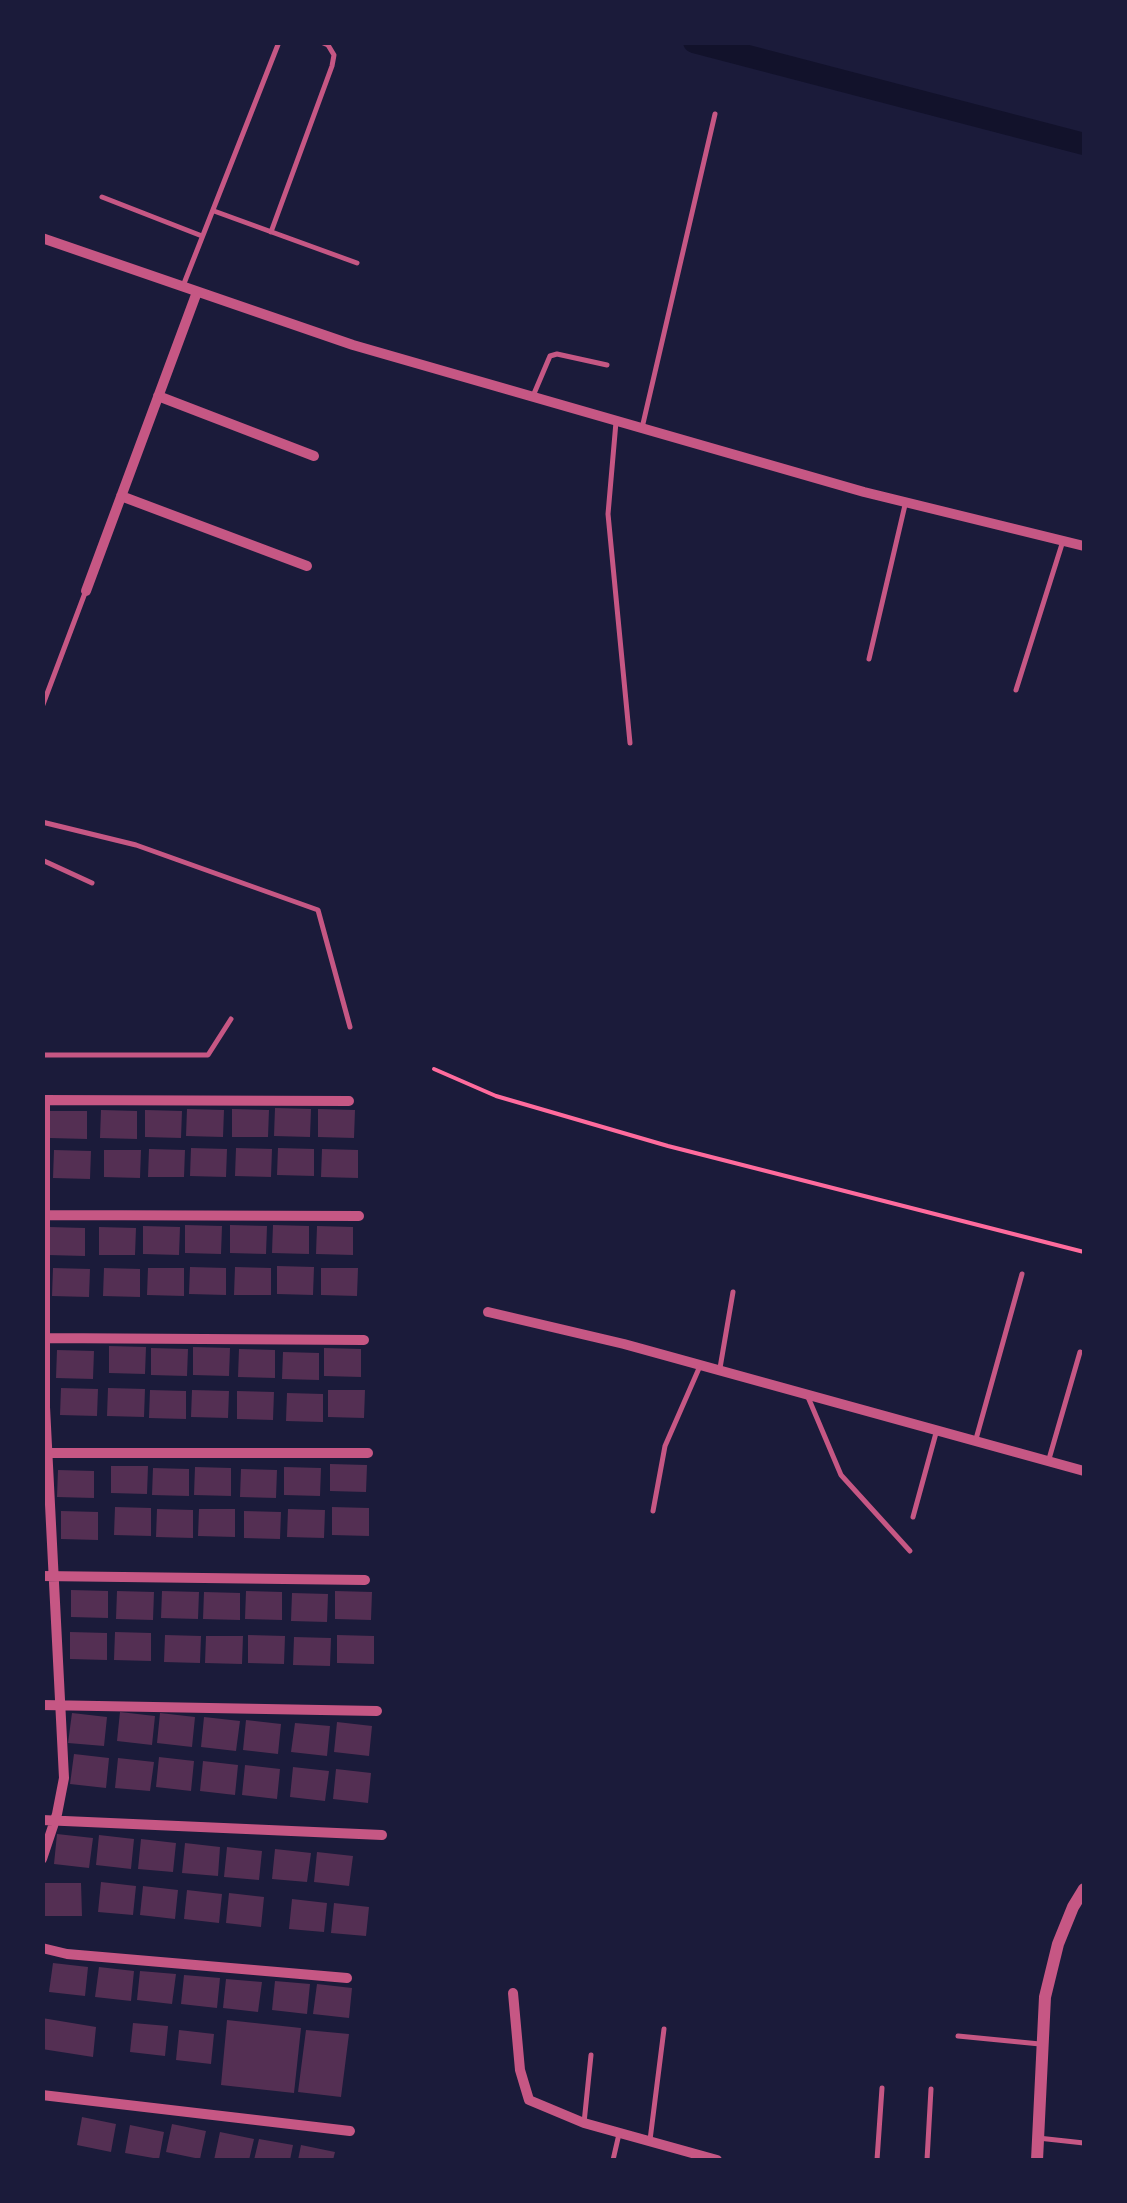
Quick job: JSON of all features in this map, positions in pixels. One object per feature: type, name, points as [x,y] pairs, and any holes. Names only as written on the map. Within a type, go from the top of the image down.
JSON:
[{"type":"street","points":[[42,238],[353,345],[905,502],[1084,546]]},
{"type":"street","points":[[86,590],[198,292]]},
{"type":"street","points":[[158,396],[314,456]]},
{"type":"street","points":[[122,496],[307,566]]},
{"type":"street","points":[[42,1859],[48,1820],[64,1778],[48,1576],[44,1100],[348,1102]]},
{"type":"street","points":[[44,1214],[359,1216]]},
{"type":"street","points":[[488,1312],[1084,1471]]},
{"type":"street","points":[[44,1338],[364,1340]]},
{"type":"street","points":[[45,1453],[368,1453]]},
{"type":"street","points":[[48,1576],[364,1580]]},
{"type":"street","points":[[42,1704],[377,1712]]},
{"type":"street","points":[[48,1820],[382,1835]]},
{"type":"street","points":[[1037,2160],[1044,1997],[1058,1944],[1084,1889]]},
{"type":"street","points":[[42,1948],[68,1954],[347,1978]]},
{"type":"street","points":[[513,1993],[520,2070],[529,2100],[584,2122],[716,2160]]},
{"type":"street","points":[[42,2095],[350,2131]]},
{"type":"lane","points":[[183,286],[280,42]]},
{"type":"lane","points":[[271,232],[332,66],[334,55],[321,42]]},
{"type":"lane","points":[[642,428],[715,114]]},
{"type":"lane","points":[[102,197],[202,236]]},
{"type":"lane","points":[[213,211],[357,262]]},
{"type":"lane","points":[[533,397],[550,356],[557,354],[607,366]]},
{"type":"lane","points":[[616,421],[608,514],[630,743]]},
{"type":"lane","points":[[869,659],[905,502]]},
{"type":"lane","points":[[1016,690],[1064,541]]},
{"type":"lane","points":[[42,708],[86,590]]},
{"type":"lane","points":[[42,822],[136,845],[318,910],[350,1027]]},
{"type":"lane","points":[[42,860],[92,883]]},
{"type":"lane","points":[[42,1056],[208,1055],[231,1020]]},
{"type":"lane","points":[[976,1441],[1022,1274]]},
{"type":"lane","points":[[719,1371],[734,1292]]},
{"type":"lane","points":[[1048,1461],[1080,1352]]},
{"type":"lane","points":[[653,1511],[664,1446],[700,1366]]},
{"type":"lane","points":[[808,1396],[841,1475],[910,1551]]},
{"type":"lane","points":[[913,1516],[936,1430]]},
{"type":"lane","points":[[650,2140],[664,2029]]},
{"type":"lane","points":[[958,2036],[1042,2044]]},
{"type":"lane","points":[[584,2122],[591,2055]]},
{"type":"lane","points":[[876,2160],[882,2088]]},
{"type":"lane","points":[[927,2160],[931,2089]]},
{"type":"lane","points":[[613,2160],[620,2132]]},
{"type":"lane","points":[[1038,2138],[1084,2143]]},
{"type":"path","points":[[434,1069],[496,1096],[668,1146],[1084,1252]]},
{"type":"building","points":[[275,1108],[311,1109],[310,1137],[274,1136]]},
{"type":"building","points":[[187,1109],[224,1110],[223,1137],[186,1136]]},
{"type":"building","points":[[232,1109],[269,1110],[268,1137],[232,1137]]},
{"type":"building","points":[[318,1109],[355,1110],[354,1138],[318,1137]]},
{"type":"building","points":[[101,1110],[137,1111],[137,1139],[100,1138]]},
{"type":"building","points":[[145,1110],[182,1111],[181,1138],[145,1137]]},
{"type":"building","points":[[50,1111],[87,1111],[87,1139],[50,1138]]},
{"type":"building","points":[[191,1148],[227,1149],[226,1177],[190,1176]]},
{"type":"building","points":[[236,1148],[272,1149],[271,1177],[235,1176]]},
{"type":"building","points":[[278,1148],[314,1149],[314,1176],[277,1175]]},
{"type":"building","points":[[149,1149],[185,1150],[184,1177],[148,1177]]},
{"type":"building","points":[[322,1149],[358,1150],[358,1178],[321,1177]]},
{"type":"building","points":[[54,1150],[91,1151],[90,1179],[53,1178]]},
{"type":"building","points":[[104,1150],[141,1150],[140,1178],[104,1177]]},
{"type":"building","points":[[185,1225],[222,1226],[221,1254],[185,1253]]},
{"type":"building","points":[[230,1225],[267,1226],[266,1254],[230,1253]]},
{"type":"building","points":[[273,1225],[309,1226],[309,1254],[272,1253]]},
{"type":"building","points":[[143,1226],[180,1227],[179,1255],[143,1254]]},
{"type":"building","points":[[317,1226],[353,1227],[353,1255],[316,1254]]},
{"type":"building","points":[[49,1227],[85,1228],[85,1256],[48,1255]]},
{"type":"building","points":[[99,1227],[136,1228],[135,1255],[99,1255]]},
{"type":"building","points":[[277,1266],[314,1267],[313,1295],[277,1294]]},
{"type":"building","points":[[190,1267],[226,1268],[226,1295],[189,1294]]},
{"type":"building","points":[[235,1267],[271,1268],[271,1295],[234,1295]]},
{"type":"building","points":[[53,1268],[90,1269],[89,1297],[52,1296]]},
{"type":"building","points":[[104,1268],[140,1269],[140,1297],[103,1296]]},
{"type":"building","points":[[148,1268],[184,1268],[184,1296],[147,1295]]},
{"type":"building","points":[[321,1268],[358,1268],[357,1296],[321,1295]]},
{"type":"building","points":[[109,1346],[146,1347],[145,1374],[109,1373]]},
{"type":"building","points":[[193,1347],[230,1348],[229,1376],[193,1375]]},
{"type":"building","points":[[151,1348],[188,1349],[187,1376],[151,1375]]},
{"type":"building","points":[[324,1348],[361,1349],[361,1377],[324,1376]]},
{"type":"building","points":[[239,1349],[275,1350],[275,1378],[238,1377]]},
{"type":"building","points":[[57,1350],[94,1351],[93,1379],[56,1378]]},
{"type":"building","points":[[283,1352],[319,1353],[319,1380],[282,1379]]},
{"type":"building","points":[[61,1388],[98,1389],[97,1416],[60,1415]]},
{"type":"building","points":[[108,1388],[145,1389],[144,1417],[107,1416]]},
{"type":"building","points":[[150,1390],[186,1391],[186,1419],[149,1418]]},
{"type":"building","points":[[192,1390],[229,1391],[228,1418],[191,1417]]},
{"type":"building","points":[[328,1390],[365,1390],[364,1418],[328,1417]]},
{"type":"building","points":[[237,1391],[274,1392],[273,1420],[237,1419]]},
{"type":"building","points":[[287,1393],[323,1394],[323,1422],[286,1421]]},
{"type":"building","points":[[330,1464],[367,1465],[366,1492],[330,1491]]},
{"type":"building","points":[[111,1466],[148,1466],[147,1494],[111,1493]]},
{"type":"building","points":[[195,1467],[231,1468],[231,1496],[194,1495]]},
{"type":"building","points":[[284,1467],[321,1468],[320,1496],[284,1495]]},
{"type":"building","points":[[153,1468],[189,1469],[189,1496],[152,1495]]},
{"type":"building","points":[[241,1469],[277,1470],[276,1498],[240,1497]]},
{"type":"building","points":[[58,1470],[94,1471],[94,1498],[57,1497]]},
{"type":"building","points":[[115,1507],[151,1508],[151,1536],[114,1535]]},
{"type":"building","points":[[332,1507],[369,1508],[369,1536],[332,1535]]},
{"type":"building","points":[[157,1509],[193,1510],[193,1538],[156,1537]]},
{"type":"building","points":[[199,1509],[235,1509],[235,1537],[198,1536]]},
{"type":"building","points":[[288,1509],[325,1510],[324,1538],[287,1537]]},
{"type":"building","points":[[61,1511],[98,1512],[98,1540],[61,1539]]},
{"type":"building","points":[[244,1511],[281,1512],[280,1539],[244,1538]]},
{"type":"building","points":[[71,1590],[108,1591],[108,1618],[71,1617]]},
{"type":"building","points":[[117,1591],[154,1592],[153,1620],[116,1619]]},
{"type":"building","points":[[162,1591],[199,1592],[198,1619],[161,1618]]},
{"type":"building","points":[[246,1591],[282,1592],[282,1620],[245,1619]]},
{"type":"building","points":[[335,1591],[372,1592],[371,1620],[335,1619]]},
{"type":"building","points":[[204,1592],[240,1593],[240,1620],[203,1619]]},
{"type":"building","points":[[292,1593],[328,1594],[327,1622],[291,1621]]},
{"type":"building","points":[[70,1632],[107,1633],[107,1660],[70,1659]]},
{"type":"building","points":[[115,1632],[151,1633],[151,1661],[114,1660]]},
{"type":"building","points":[[165,1635],[201,1636],[200,1663],[164,1662]]},
{"type":"building","points":[[248,1635],[285,1636],[284,1664],[248,1663]]},
{"type":"building","points":[[337,1635],[374,1636],[374,1664],[337,1663]]},
{"type":"building","points":[[206,1636],[243,1636],[242,1664],[205,1663]]},
{"type":"building","points":[[294,1637],[331,1638],[330,1666],[293,1665]]},
{"type":"building","points":[[120,1712],[155,1716],[152,1745],[117,1741]]},
{"type":"building","points":[[72,1713],[107,1717],[104,1746],[68,1743]]},
{"type":"building","points":[[160,1713],[195,1717],[192,1747],[157,1743]]},
{"type":"building","points":[[204,1717],[240,1721],[236,1751],[201,1747]]},
{"type":"building","points":[[246,1720],[281,1724],[278,1754],[243,1750]]},
{"type":"building","points":[[337,1722],[372,1726],[369,1756],[334,1752]]},
{"type":"building","points":[[295,1723],[330,1726],[327,1756],[291,1752]]},
{"type":"building","points":[[74,1754],[109,1758],[106,1788],[70,1784]]},
{"type":"building","points":[[159,1757],[194,1761],[191,1791],[156,1787]]},
{"type":"building","points":[[118,1758],[154,1762],[150,1791],[115,1788]]},
{"type":"building","points":[[203,1761],[238,1765],[235,1795],[200,1791]]},
{"type":"building","points":[[245,1765],[280,1769],[277,1799],[242,1795]]},
{"type":"building","points":[[293,1767],[329,1771],[325,1801],[290,1797]]},
{"type":"building","points":[[336,1769],[371,1773],[368,1803],[333,1799]]},
{"type":"building","points":[[57,1834],[93,1838],[89,1868],[54,1864]]},
{"type":"building","points":[[99,1835],[134,1839],[131,1869],[96,1865]]},
{"type":"building","points":[[141,1839],[176,1843],[173,1872],[138,1869]]},
{"type":"building","points":[[185,1843],[220,1847],[218,1876],[182,1873]]},
{"type":"building","points":[[227,1847],[262,1851],[259,1880],[224,1877]]},
{"type":"building","points":[[275,1849],[311,1853],[307,1882],[272,1879]]},
{"type":"building","points":[[317,1852],[353,1856],[349,1886],[314,1882]]},
{"type":"building","points":[[101,1882],[136,1886],[133,1915],[98,1912]]},
{"type":"building","points":[[42,1883],[81,1883],[82,1916],[42,1916]]},
{"type":"building","points":[[143,1886],[178,1890],[175,1919],[140,1915]]},
{"type":"building","points":[[187,1890],[222,1894],[219,1923],[184,1919]]},
{"type":"building","points":[[229,1893],[264,1897],[261,1927],[226,1923]]},
{"type":"building","points":[[292,1899],[327,1903],[324,1932],[289,1929]]},
{"type":"building","points":[[334,1903],[369,1907],[366,1936],[331,1933]]},
{"type":"building","points":[[53,1963],[88,1967],[85,1996],[49,1992]]},
{"type":"building","points":[[99,1967],[134,1971],[131,2001],[95,1997]]},
{"type":"building","points":[[140,1971],[176,1974],[172,2004],[137,2000]]},
{"type":"building","points":[[184,1975],[220,1978],[217,2008],[181,2004]]},
{"type":"building","points":[[226,1979],[262,1982],[258,2012],[223,2008]]},
{"type":"building","points":[[275,1981],[310,1984],[307,2014],[272,2010]]},
{"type":"building","points":[[317,1984],[352,1988],[349,2018],[313,2014]]},
{"type":"building","points":[[42,2018],[96,2027],[93,2057],[42,2049]]},
{"type":"building","points":[[227,2020],[301,2028],[294,2093],[221,2085]]},
{"type":"building","points":[[133,2023],[168,2026],[165,2056],[130,2052]]},
{"type":"building","points":[[179,2030],[214,2034],[211,2064],[176,2060]]},
{"type":"building","points":[[306,2030],[349,2034],[341,2097],[298,2092]]},
{"type":"building","points":[[82,2117],[116,2124],[111,2152],[77,2145]]},
{"type":"building","points":[[172,2124],[206,2131],[200,2159],[166,2152]]},
{"type":"building","points":[[130,2125],[164,2132],[159,2159],[125,2153]]},
{"type":"building","points":[[220,2132],[254,2139],[249,2160],[214,2160]]},
{"type":"building","points":[[259,2139],[293,2145],[290,2160],[254,2160]]},
{"type":"building","points":[[301,2145],[335,2152],[333,2160],[298,2160]]},
{"type":"waterway","points":[[694,42],[1084,144]]}]
